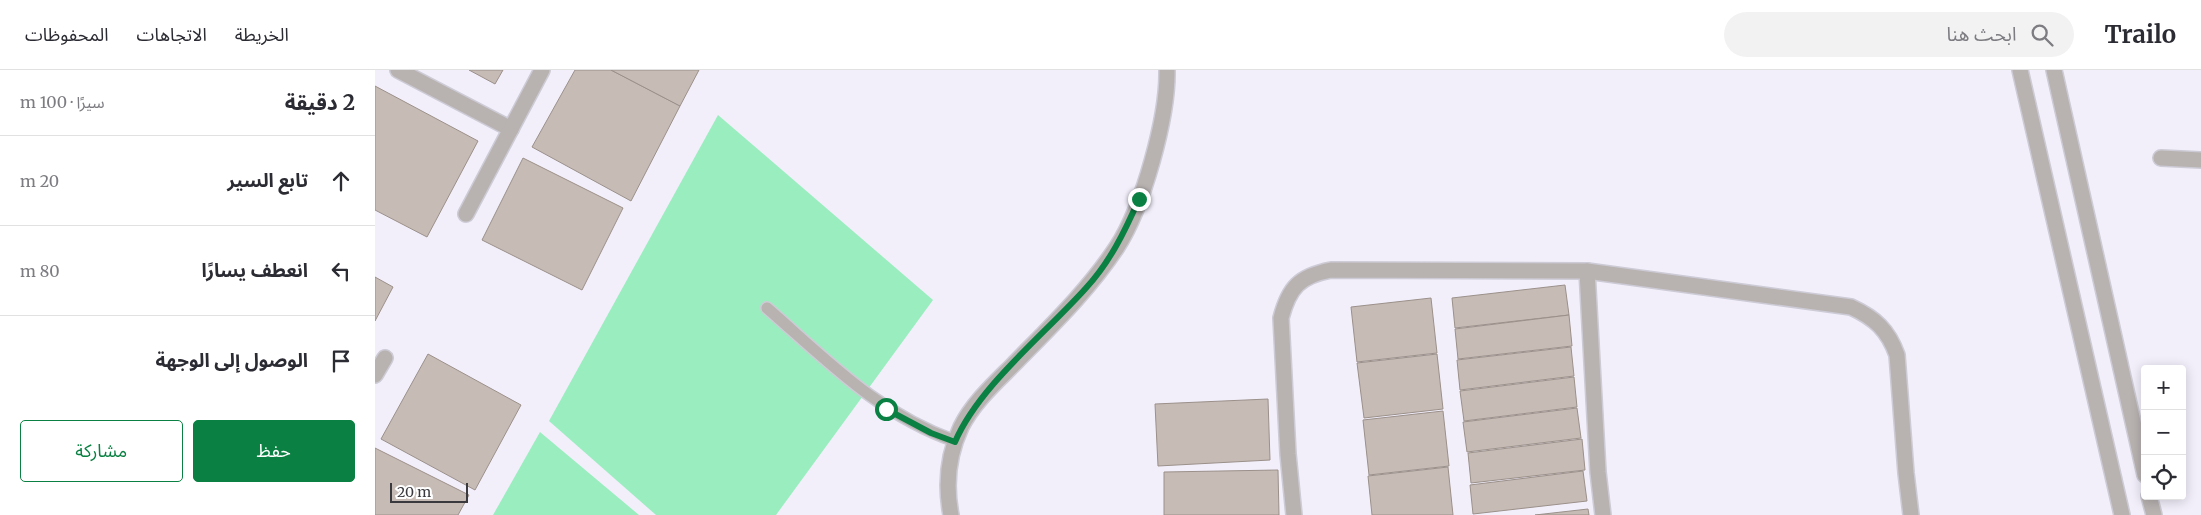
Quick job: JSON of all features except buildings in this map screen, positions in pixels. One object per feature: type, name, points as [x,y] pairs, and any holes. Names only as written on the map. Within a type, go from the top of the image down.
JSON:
[{"type":"street","points":[[398,70],[511,130]]},
{"type":"street","points":[[466,214],[541,70]]},
{"type":"street","points":[[951,515],[947,479],[955,442],[973,408],[1088,286],[1118,245],[1139,199],[1156,147],[1167,93],[1167,70]]},
{"type":"street","points":[[2020,70],[2122,515]]},
{"type":"street","points":[[2054,70],[2141,457]]},
{"type":"street","points":[[2161,158],[2201,160]]},
{"type":"street","points":[[1294,515],[1288,454],[1281,318],[1285,299],[1297,284],[1313,274],[1331,270],[1587,270],[1851,307],[1867,314],[1881,325],[1891,339],[1897,355],[1911,515]]},
{"type":"street","points":[[1587,270],[1598,472],[1603,515]]},
{"type":"street","points":[[375,375],[385,358]]},
{"type":"street","points":[[2150,500],[2154,515]]},
{"type":"lane","points":[[767,308],[886,409],[931,433],[955,442]]},
{"type":"green space","points":[[718,115],[933,300],[776,515],[656,515],[549,421]]},
{"type":"green space","points":[[540,432],[639,515],[493,515]]},
{"type":"route","points":[[886,409],[908,422],[955,442],[962,424],[973,408],[1088,286],[1118,245],[1139,199]]}]
